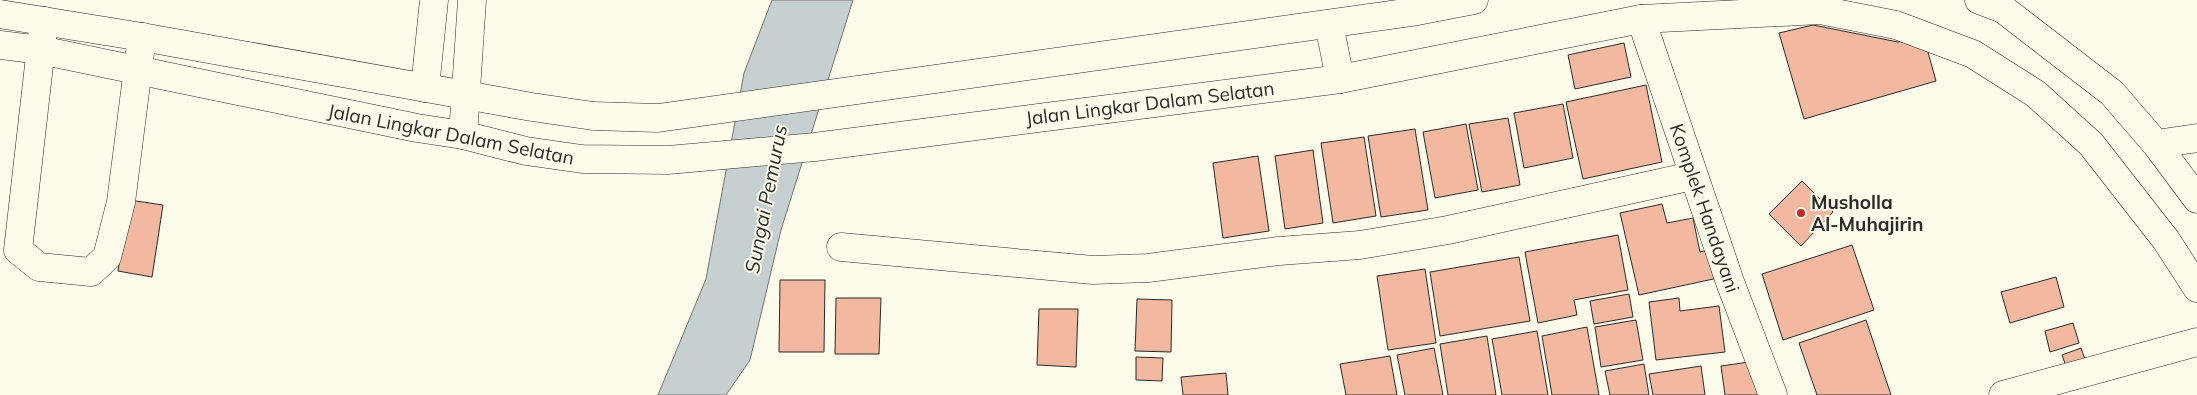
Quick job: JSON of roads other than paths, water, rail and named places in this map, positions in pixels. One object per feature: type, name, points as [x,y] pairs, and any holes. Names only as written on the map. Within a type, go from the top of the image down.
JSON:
[{"type":"main road","points":[[425,88],[434,0]]},
{"type":"main road","points":[[463,136],[472,0]]},
{"type":"main road","name":"Jalan Lingkar Dalam Selatan","points":[[0,14],[44,20],[593,116],[658,118],[1412,12],[1474,0]]},
{"type":"main road","points":[[1979,0],[2003,8],[2112,93],[2156,144],[2197,199]]},
{"type":"main road","name":"Jalan Lingkar Dalam Selatan","points":[[0,45],[40,50],[139,72],[463,136],[526,151],[582,159],[668,160],[815,147],[1340,79],[1642,20],[1820,10],[1896,25],[1974,54],[2036,94],[2091,144],[2166,240],[2197,288]]},
{"type":"main road","points":[[44,20],[18,250],[40,267],[91,272],[107,257],[121,202],[142,37]]},
{"type":"main road","name":"Komplek Handayani","points":[[1642,20],[1692,176],[1730,282],[1774,395]]},
{"type":"main road","points":[[1329,24],[1340,79]]},
{"type":"main road","points":[[2156,144],[2197,138]]},
{"type":"main road","points":[[841,247],[1093,270],[1148,268],[1279,251],[1360,245],[1448,230],[1692,176]]},
{"type":"main road","points":[[2003,395],[2197,342]]},
{"type":"water","name":"Sungai Pemurus","points":[[772,0],[853,0],[781,230],[750,360],[726,395],[658,395],[706,279],[744,73]]},
{"type":"place","name":"Musholla Al-Muhajirin","points":[[1801,213]]}]
